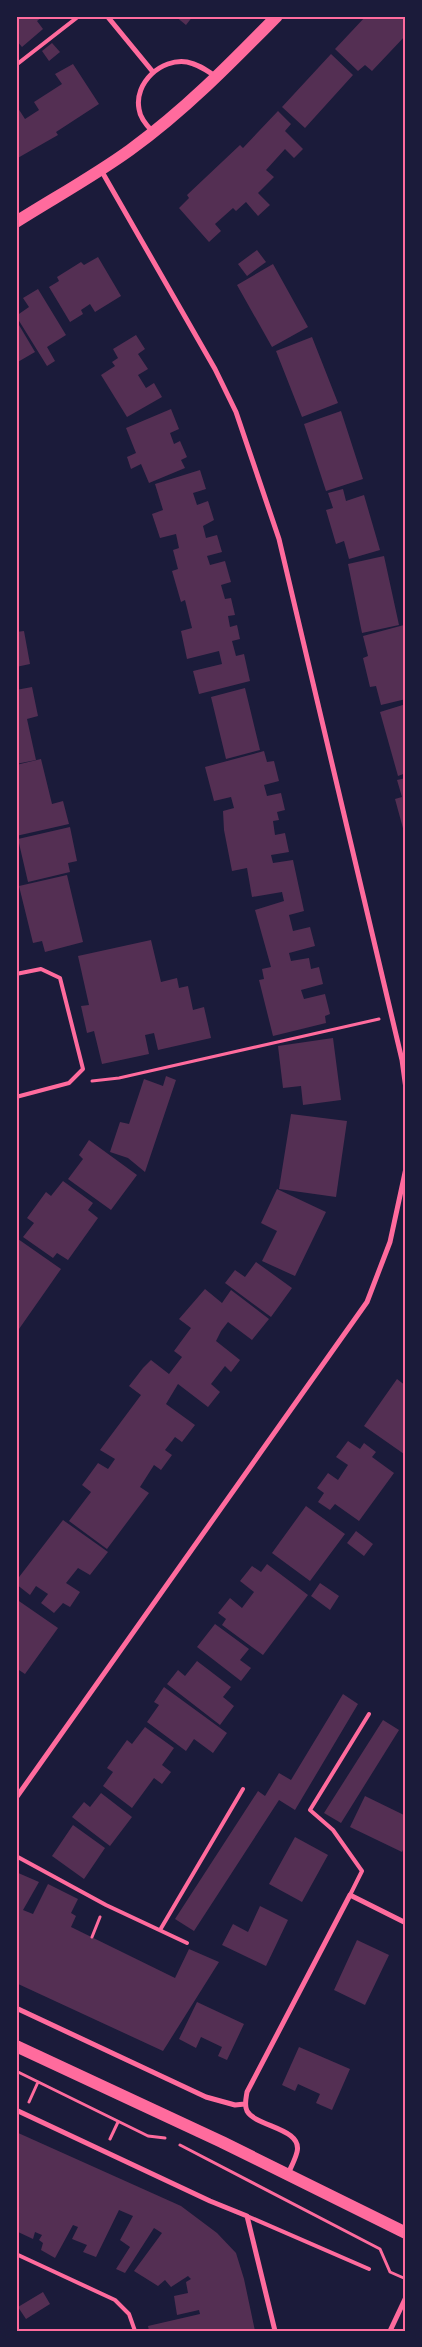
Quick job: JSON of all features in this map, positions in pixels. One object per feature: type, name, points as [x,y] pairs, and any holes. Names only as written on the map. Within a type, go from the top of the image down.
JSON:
[{"type":"main road","points":[[16,222],[101,169],[153,133],[217,78],[277,16]]},
{"type":"main road","points":[[16,2046],[222,2142],[406,2233]]},
{"type":"street","points":[[107,16],[153,72]]},
{"type":"street","points":[[153,133],[142,119],[138,109],[144,83],[153,72],[171,62],[186,62],[199,66],[217,78]]},
{"type":"street","points":[[101,169],[215,368],[240,421],[279,539],[402,1060],[406,1089]]},
{"type":"street","points":[[16,1798],[367,1302],[390,1242],[406,1168]]},
{"type":"street","points":[[288,2175],[298,2152],[297,2144],[293,2138],[255,2119],[247,2112],[245,2104],[247,2092],[350,1896],[406,1923]]},
{"type":"street","points":[[16,2008],[206,2097],[235,2104],[245,2104]]},
{"type":"street","points":[[16,2110],[247,2216],[275,2331]]},
{"type":"street","points":[[390,2331],[406,2297]]},
{"type":"lane","points":[[16,65],[79,16]]},
{"type":"lane","points":[[16,974],[41,969],[60,978],[83,1069],[69,1083],[16,1097]]},
{"type":"lane","points":[[350,1896],[362,1871],[333,1830],[310,1810],[370,1714]]},
{"type":"lane","points":[[160,1930],[243,1789]]},
{"type":"lane","points":[[16,1856],[106,1905],[188,1943]]},
{"type":"lane","points":[[247,2216],[369,2269]]},
{"type":"lane","points":[[16,2254],[115,2300],[129,2314],[135,2331]]},
{"type":"path","points":[[69,1083],[119,1078],[391,1017]]},
{"type":"path","points":[[92,1937],[106,1905]]},
{"type":"path","points":[[16,2071],[142,2133],[165,2138],[380,2249],[390,2272],[406,2279]]},
{"type":"path","points":[[24,2114],[38,2082]]},
{"type":"building","points":[[16,16],[41,18],[37,21],[43,29],[22,47],[16,40]]},
{"type":"building","points":[[175,16],[193,16],[186,25]]},
{"type":"building","points":[[366,16],[406,16],[406,35],[372,71],[365,65],[358,71],[335,49]]},
{"type":"building","points":[[52,43],[60,52],[49,61],[42,51]]},
{"type":"building","points":[[331,54],[353,75],[305,128],[282,107]]},
{"type":"building","points":[[73,64],[99,104],[56,132],[58,135],[16,159],[16,105],[25,119],[39,110],[34,102],[62,84],[55,74]]},
{"type":"building","points":[[278,111],[291,124],[285,131],[303,149],[294,158],[285,149],[266,170],[274,177],[258,193],[270,205],[258,216],[246,202],[236,211],[233,208],[215,224],[221,231],[209,242],[179,208],[189,198],[187,195],[240,145],[243,148]]},
{"type":"building","points":[[257,250],[266,262],[247,276],[238,264]]},
{"type":"building","points":[[98,257],[121,296],[95,312],[90,304],[81,310],[83,314],[70,322],[49,287],[59,281],[57,277],[81,262],[84,265]]},
{"type":"building","points":[[273,264],[308,327],[272,347],[237,285]]},
{"type":"building","points":[[38,289],[66,335],[47,347],[55,361],[47,366],[16,316],[29,307],[23,298]]},
{"type":"building","points":[[16,320],[35,352],[16,363]]},
{"type":"building","points":[[136,335],[145,349],[138,354],[148,369],[138,375],[146,388],[154,383],[162,397],[127,417],[101,375],[115,366],[112,362],[118,358],[113,349]]},
{"type":"building","points":[[312,337],[338,403],[302,417],[276,351]]},
{"type":"building","points":[[171,409],[179,429],[170,433],[174,444],[180,441],[187,457],[181,460],[185,468],[149,483],[141,464],[131,469],[127,457],[136,453],[126,428]]},
{"type":"building","points":[[341,411],[363,479],[326,491],[304,424]]},
{"type":"building","points":[[200,470],[206,489],[193,493],[197,505],[208,501],[214,520],[203,526],[206,538],[217,535],[222,552],[207,556],[210,565],[225,561],[231,582],[221,585],[225,599],[231,598],[235,615],[228,616],[230,627],[237,625],[240,639],[232,641],[236,656],[244,654],[250,681],[199,694],[193,671],[222,664],[219,651],[187,659],[181,631],[192,628],[185,600],[181,602],[172,571],[178,569],[173,550],[179,548],[176,534],[160,538],[152,514],[163,510],[155,484]]},
{"type":"building","points":[[343,489],[346,501],[364,495],[380,550],[349,559],[344,541],[336,544],[326,510],[333,508],[328,493]]},
{"type":"building","points":[[384,556],[399,625],[362,633],[348,564]]},
{"type":"building","points":[[404,625],[406,699],[381,705],[376,686],[370,687],[363,658],[368,656],[363,636]]},
{"type":"building","points":[[24,631],[30,664],[16,667],[16,632]]},
{"type":"building","points":[[32,687],[38,716],[27,719],[36,760],[16,764],[16,690]]},
{"type":"building","points":[[245,688],[260,750],[226,759],[211,697]]},
{"type":"building","points":[[406,704],[406,773],[398,776],[380,712]]},
{"type":"building","points":[[264,751],[267,762],[274,761],[279,781],[264,785],[267,796],[281,793],[285,810],[277,812],[279,820],[273,821],[275,835],[285,833],[289,852],[271,855],[273,863],[293,860],[304,911],[289,915],[293,931],[310,927],[315,946],[289,953],[291,961],[309,958],[311,969],[319,967],[323,984],[301,990],[304,999],[325,994],[330,1014],[325,1016],[326,1023],[273,1036],[259,980],[264,979],[262,969],[271,967],[255,910],[284,901],[282,892],[252,897],[247,868],[232,871],[224,830],[223,811],[234,808],[231,797],[214,801],[205,767]]},
{"type":"building","points":[[41,759],[52,804],[63,801],[69,824],[16,836],[16,765]]},
{"type":"building","points":[[406,778],[406,831],[404,832],[395,799],[402,797],[397,780]]},
{"type":"building","points":[[70,827],[77,861],[68,863],[70,872],[28,882],[18,839]]},
{"type":"building","points":[[67,875],[83,942],[45,952],[42,941],[33,943],[19,886]]},
{"type":"building","points":[[151,940],[161,982],[177,978],[179,988],[188,986],[193,1010],[204,1007],[211,1038],[158,1050],[154,1033],[145,1035],[149,1054],[102,1064],[94,1031],[87,1033],[81,1006],[89,1005],[78,956]]},
{"type":"building","points":[[333,1038],[341,1100],[303,1105],[301,1086],[283,1088],[278,1046]]},
{"type":"building","points":[[166,1076],[176,1080],[145,1172],[128,1158],[110,1152],[120,1122],[129,1124],[144,1079],[163,1086]]},
{"type":"building","points":[[291,1114],[347,1121],[336,1197],[279,1189]]},
{"type":"building","points":[[89,1140],[137,1175],[111,1210],[68,1179],[83,1159],[79,1155]]},
{"type":"building","points":[[63,1181],[93,1203],[88,1210],[98,1218],[68,1260],[57,1253],[53,1258],[23,1237],[34,1223],[27,1218],[46,1192],[51,1196]]},
{"type":"building","points":[[277,1189],[326,1212],[295,1276],[262,1261],[277,1231],[261,1223]]},
{"type":"building","points":[[18,1239],[61,1269],[19,1329],[16,1327]]},
{"type":"building","points":[[256,1262],[292,1288],[271,1317],[225,1283],[235,1270],[245,1277]]},
{"type":"building","points":[[205,1289],[222,1303],[231,1290],[269,1319],[252,1340],[228,1322],[221,1331],[216,1341],[240,1360],[231,1372],[225,1366],[211,1384],[220,1392],[208,1407],[178,1384],[166,1404],[195,1425],[182,1442],[175,1437],[165,1450],[172,1455],[161,1470],[154,1465],[140,1487],[149,1493],[107,1549],[69,1521],[91,1492],[82,1485],[98,1463],[108,1469],[115,1459],[100,1450],[141,1395],[129,1386],[143,1368],[151,1360],[169,1374],[182,1357],[174,1351],[191,1328],[179,1319]]},
{"type":"building","points":[[397,1379],[406,1386],[406,1451],[404,1454],[364,1426]]},
{"type":"building","points":[[348,1441],[360,1449],[364,1443],[376,1452],[372,1457],[394,1473],[359,1521],[335,1504],[330,1510],[318,1502],[324,1493],[317,1488],[328,1473],[338,1480],[348,1465],[336,1457]]},
{"type":"building","points":[[306,1506],[345,1534],[310,1581],[272,1553]]},
{"type":"building","points":[[63,1520],[108,1552],[90,1575],[78,1568],[66,1583],[80,1592],[70,1607],[63,1603],[54,1613],[41,1603],[48,1594],[36,1586],[30,1595],[16,1584],[16,1581]]},
{"type":"building","points":[[356,1531],[373,1544],[364,1556],[347,1543]]},
{"type":"building","points":[[267,1564],[308,1595],[263,1655],[222,1625],[226,1619],[218,1613],[230,1598],[242,1608],[254,1592],[240,1581],[252,1566],[261,1572]]},
{"type":"building","points":[[320,1583],[339,1596],[330,1610],[311,1596]]},
{"type":"building","points":[[16,1599],[58,1628],[25,1674],[16,1668]]},
{"type":"building","points":[[215,1624],[249,1649],[240,1660],[251,1668],[241,1681],[197,1647]]},
{"type":"building","points":[[197,1661],[231,1687],[223,1697],[234,1706],[220,1725],[167,1684],[178,1670],[185,1676]]},
{"type":"building","points":[[164,1687],[227,1733],[213,1753],[194,1739],[186,1751],[147,1722],[159,1705],[154,1702]]},
{"type":"building","points":[[343,1694],[358,1704],[295,1810],[279,1800],[194,1931],[175,1919],[258,1791],[265,1796],[279,1773],[291,1780]]},
{"type":"building","points":[[383,1720],[399,1730],[341,1823],[324,1813]]},
{"type":"building","points":[[145,1727],[174,1748],[162,1765],[171,1772],[162,1784],[154,1778],[132,1808],[103,1786],[113,1772],[107,1768],[127,1740],[132,1744]]},
{"type":"building","points":[[101,1793],[132,1817],[110,1846],[72,1817],[84,1802],[90,1807]]},
{"type":"building","points":[[365,1796],[406,1816],[406,1843],[402,1852],[350,1827]]},
{"type":"building","points":[[73,1825],[105,1848],[84,1879],[52,1856]]},
{"type":"building","points":[[295,1837],[328,1855],[302,1902],[269,1884]]},
{"type":"building","points":[[16,1872],[39,1882],[23,1910],[33,1914],[48,1884],[78,1899],[71,1913],[76,1916],[71,1927],[175,1978],[189,1949],[219,1962],[163,2051],[16,1983]]},
{"type":"building","points":[[260,1906],[288,1920],[266,1966],[222,1945],[233,1924],[248,1932]]},
{"type":"building","points":[[357,1940],[389,1955],[365,2005],[334,1990]]},
{"type":"building","points":[[197,2002],[244,2024],[227,2060],[218,2056],[222,2047],[201,2037],[196,2048],[179,2039]]},
{"type":"building","points":[[299,2047],[350,2069],[332,2110],[316,2103],[320,2094],[298,2084],[295,2091],[282,2085]]},
{"type":"building","points":[[16,2132],[181,2206],[217,2233],[236,2253],[244,2279],[255,2331],[149,2331],[148,2326],[200,2314],[199,2310],[177,2315],[174,2296],[188,2293],[186,2282],[191,2279],[188,2276],[171,2287],[165,2280],[158,2286],[134,2271],[162,2233],[154,2228],[125,2273],[116,2269],[130,2247],[120,2240],[133,2216],[119,2210],[96,2257],[83,2252],[87,2245],[72,2239],[78,2227],[73,2225],[55,2258],[41,2250],[43,2243],[39,2240],[42,2235],[35,2232],[33,2239],[16,2231]]},
{"type":"building","points":[[43,2292],[50,2304],[26,2319],[18,2307]]}]
